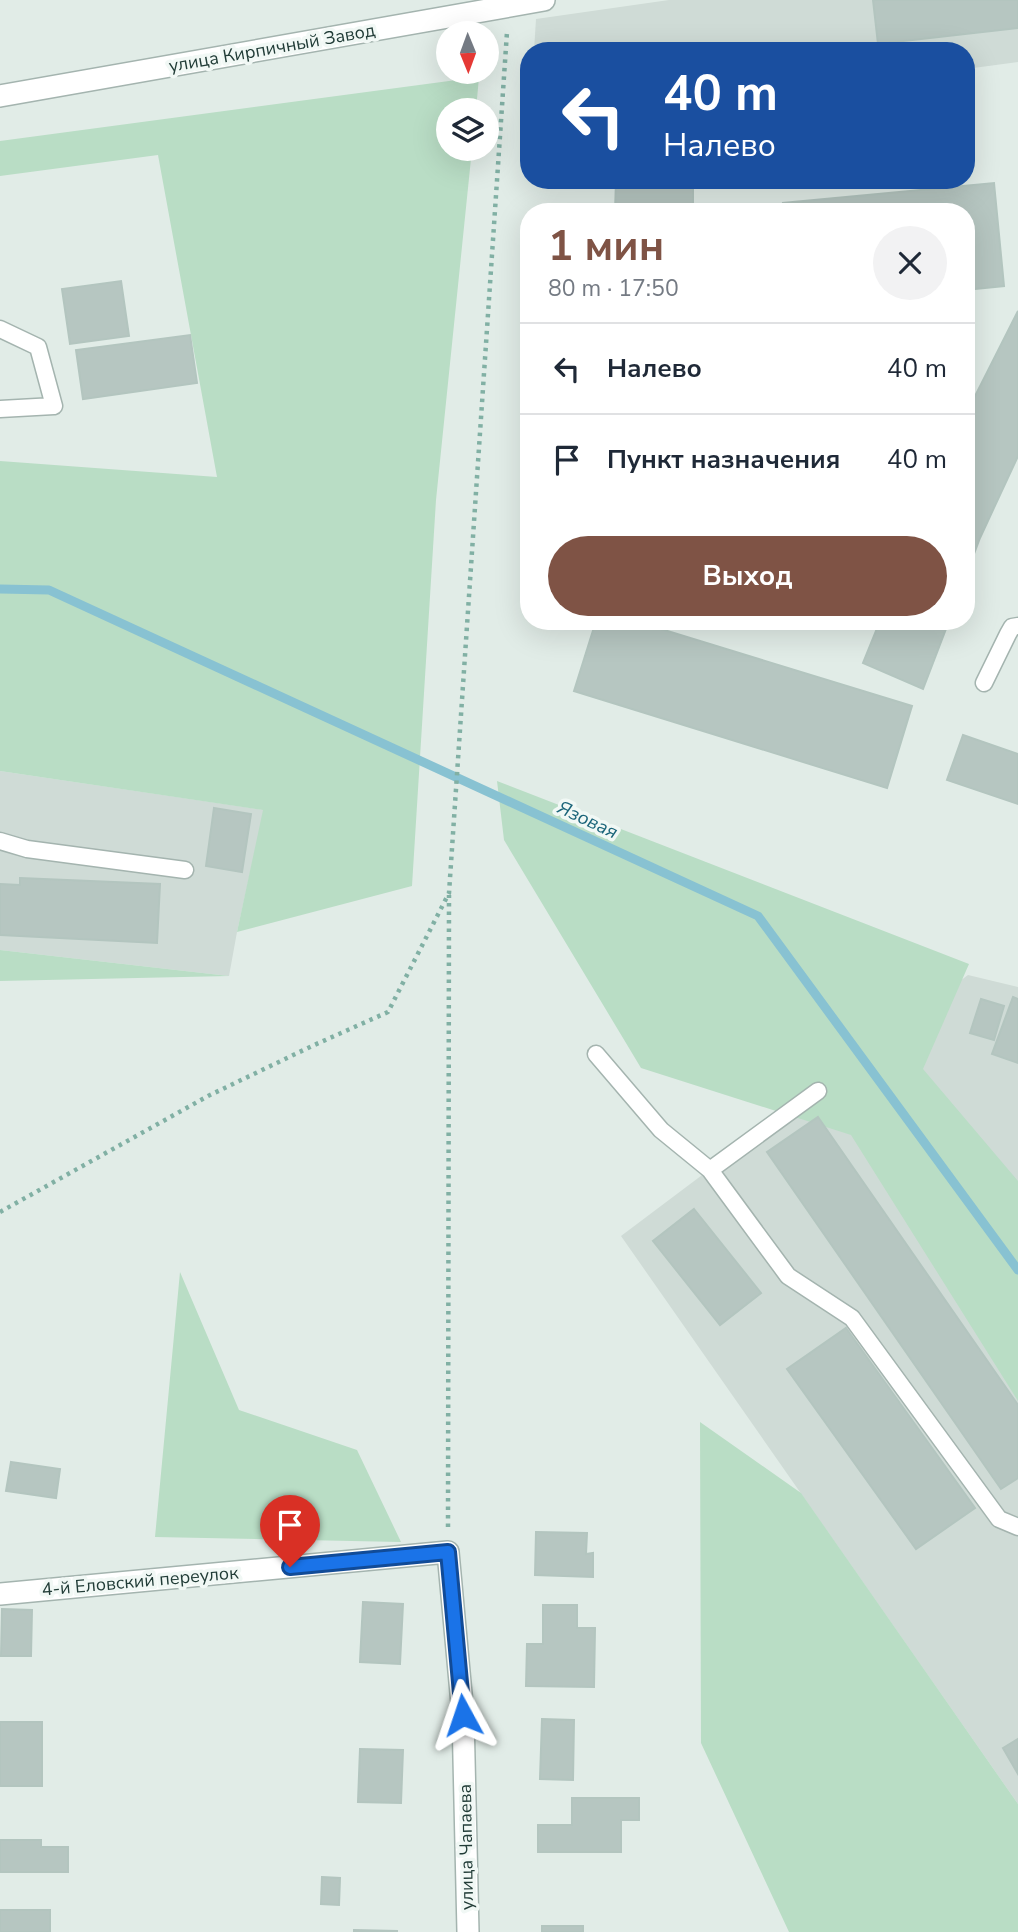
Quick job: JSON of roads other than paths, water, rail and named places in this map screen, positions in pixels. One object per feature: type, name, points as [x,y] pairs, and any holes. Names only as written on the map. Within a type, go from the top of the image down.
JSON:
[{"type":"street","name":"улица Кирпичный Завод","points":[[0,96],[544,0]]},
{"type":"street","name":"4-й Еловский переулок","points":[[0,1594],[448,1552]]},
{"type":"street","name":"улица Чапаева","points":[[448,1552],[463,1715],[468,1932]]},
{"type":"lane","points":[[0,329],[38,347],[54,406],[0,410]]},
{"type":"lane","points":[[984,683],[1012,627],[1018,625]]},
{"type":"lane","points":[[0,841],[27,849],[185,870]]},
{"type":"lane","points":[[596,1054],[661,1130],[710,1170],[788,1276],[852,1318],[999,1519],[1018,1527]]},
{"type":"lane","points":[[710,1170],[818,1091]]},
{"type":"waterway","name":"Язовая","points":[[0,589],[49,590],[758,916],[1018,1270]]}]
